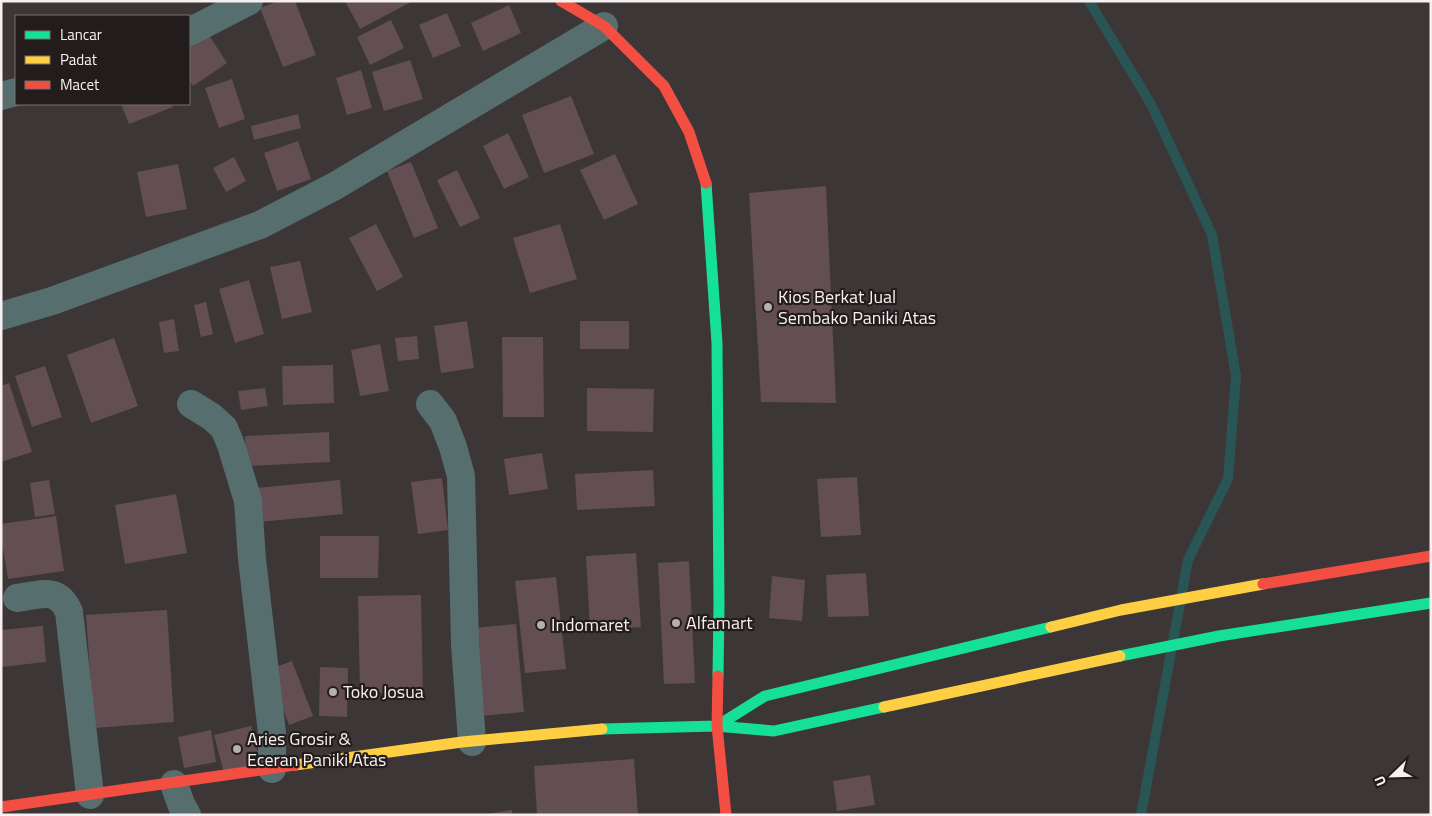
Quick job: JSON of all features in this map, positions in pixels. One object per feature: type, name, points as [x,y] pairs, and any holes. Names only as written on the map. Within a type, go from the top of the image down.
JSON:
[{"type":"street","points":[[190,31],[249,1]]},
{"type":"street","points":[[561,1],[604,26],[664,86],[689,132],[706,182],[716,343],[719,596],[718,726],[726,815]]},
{"type":"street","points":[[1,316],[52,301],[260,225],[335,186],[604,26]]},
{"type":"street","points":[[1,96],[15,92]]},
{"type":"street","points":[[191,404],[212,417],[224,428],[248,502],[252,558],[272,733],[272,769]]},
{"type":"street","points":[[430,404],[443,420],[461,476],[465,644],[472,742]]},
{"type":"street","points":[[718,726],[765,696],[1121,610],[1212,592],[1431,556]]},
{"type":"street","points":[[17,598],[52,593],[60,597],[66,604],[69,612],[90,795]]},
{"type":"street","points":[[1,807],[174,784],[411,748],[472,742],[626,727],[718,726],[774,731],[1127,654],[1219,636],[1431,603]]},
{"type":"street","points":[[174,784],[181,804],[188,815]]},
{"type":"building","points":[[278,1],[295,1],[316,55],[283,67],[260,8]]},
{"type":"building","points":[[345,1],[413,1],[360,29]]},
{"type":"building","points":[[509,5],[521,33],[483,51],[471,23]]},
{"type":"building","points":[[447,13],[461,46],[433,58],[419,25]]},
{"type":"building","points":[[391,20],[404,48],[370,65],[357,37]]},
{"type":"building","points":[[205,29],[227,63],[193,86],[190,82],[190,39]]},
{"type":"building","points":[[410,60],[423,99],[384,111],[372,72]]},
{"type":"building","points":[[361,70],[372,108],[347,115],[336,78]]},
{"type":"building","points":[[232,79],[245,119],[219,128],[205,88]]},
{"type":"building","points":[[571,96],[594,154],[544,173],[522,115]]},
{"type":"building","points":[[121,105],[172,105],[173,107],[129,124]]},
{"type":"building","points":[[298,114],[301,128],[254,140],[251,126]]},
{"type":"building","points":[[508,133],[529,177],[504,189],[483,146]]},
{"type":"building","points":[[298,141],[311,179],[277,191],[264,153]]},
{"type":"building","points":[[615,154],[638,204],[604,220],[580,170]]},
{"type":"building","points":[[234,157],[246,181],[226,192],[213,168]]},
{"type":"building","points":[[411,162],[438,228],[414,238],[387,171]]},
{"type":"building","points":[[178,164],[187,209],[146,217],[137,172]]},
{"type":"building","points":[[457,170],[480,218],[460,227],[437,180]]},
{"type":"building","points":[[826,186],[836,403],[761,402],[749,193]]},
{"type":"building","points":[[376,224],[403,277],[377,291],[349,238]]},
{"type":"building","points":[[560,224],[577,279],[530,293],[513,238]]},
{"type":"building","points":[[300,261],[312,312],[282,319],[270,267]]},
{"type":"building","points":[[249,280],[264,334],[235,343],[219,289]]},
{"type":"building","points":[[206,302],[213,334],[201,337],[194,305]]},
{"type":"building","points":[[174,319],[179,351],[164,353],[159,322]]},
{"type":"building","points":[[467,321],[474,368],[441,373],[434,326]]},
{"type":"building","points":[[580,321],[629,321],[629,349],[580,349]]},
{"type":"building","points":[[417,336],[419,359],[398,361],[395,338]]},
{"type":"building","points":[[502,337],[543,337],[544,417],[503,417]]},
{"type":"building","points":[[114,338],[138,406],[91,423],[67,355]]},
{"type":"building","points":[[380,344],[389,391],[360,396],[351,350]]},
{"type":"building","points":[[333,365],[334,403],[283,405],[282,366]]},
{"type":"building","points":[[45,366],[62,417],[32,427],[15,376]]},
{"type":"building","points":[[9,383],[32,452],[1,462],[1,386]]},
{"type":"building","points":[[265,388],[268,406],[241,410],[238,391]]},
{"type":"building","points":[[587,388],[654,389],[653,432],[587,431]]},
{"type":"building","points":[[329,432],[330,462],[247,466],[245,436]]},
{"type":"building","points":[[542,453],[548,489],[509,495],[504,459]]},
{"type":"building","points":[[653,470],[655,506],[577,510],[575,474]]},
{"type":"building","points":[[857,477],[861,535],[821,537],[817,479]]},
{"type":"building","points":[[442,478],[448,530],[418,534],[411,482]]},
{"type":"building","points":[[49,480],[55,514],[35,517],[30,483]]},
{"type":"building","points":[[340,480],[343,514],[259,522],[256,488]]},
{"type":"building","points":[[176,494],[187,553],[125,564],[115,505]]},
{"type":"building","points":[[56,516],[64,571],[8,579],[1,537],[1,524]]},
{"type":"building","points":[[320,536],[379,536],[378,578],[320,578]]},
{"type":"building","points":[[636,553],[641,627],[590,630],[586,556]]},
{"type":"building","name":"Alfamart","points":[[689,561],[695,683],[664,684],[658,563]]},
{"type":"building","points":[[866,573],[869,616],[828,617],[826,575]]},
{"type":"building","points":[[772,576],[805,580],[802,621],[769,618]]},
{"type":"building","name":"Indomaret","points":[[556,577],[566,669],[525,673],[515,581]]},
{"type":"building","points":[[421,595],[423,692],[360,693],[358,596]]},
{"type":"building","points":[[167,610],[174,722],[94,728],[86,615]]},
{"type":"building","points":[[516,624],[524,712],[480,716],[473,628]]},
{"type":"building","points":[[43,626],[46,662],[1,667],[1,630]]},
{"type":"building","points":[[292,661],[313,716],[289,725],[268,670]]},
{"type":"building","name":"Toko Josua","points":[[320,667],[348,668],[347,717],[319,716]]},
{"type":"building","name":"Aries Grosir & Eceran Paniki Atas","points":[[251,726],[261,764],[224,773],[214,735]]},
{"type":"building","points":[[211,730],[216,762],[184,768],[178,737]]},
{"type":"building","points":[[634,759],[638,815],[537,815],[534,766]]},
{"type":"building","points":[[870,775],[875,805],[837,811],[833,781]]},
{"type":"building","points":[[512,810],[512,815],[487,815],[487,814]]},
{"type":"waterway","points":[[1089,1],[1152,106],[1212,235],[1236,376],[1228,479],[1188,560],[1141,815]]},
{"type":"traffic: fast","points":[[706,183],[717,343],[718,676]]},
{"type":"traffic: fast","points":[[1120,656],[1219,636],[1431,603]]},
{"type":"traffic: fast","points":[[717,726],[765,696],[1051,627]]},
{"type":"traffic: fast","points":[[602,729],[716,726],[774,731],[884,707]]},
{"type":"traffic: slow","points":[[1051,627],[1121,610],[1263,584]]},
{"type":"traffic: slow","points":[[884,707],[1120,656]]},
{"type":"traffic: slow","points":[[295,765],[462,742],[602,729]]},
{"type":"traffic: jam","points":[[561,1],[604,26],[664,86],[689,132],[706,183]]},
{"type":"traffic: jam","points":[[1263,584],[1431,556]]},
{"type":"traffic: jam","points":[[718,676],[717,726],[726,815]]},
{"type":"traffic: jam","points":[[1,807],[295,765]]},
{"type":"place","name":"Kios Berkat Jual Sembako Paniki Atas","points":[[768,307]]},
{"type":"place","name":"Alfamart","points":[[676,623]]},
{"type":"place","name":"Indomaret","points":[[541,625]]},
{"type":"place","name":"Toko Josua","points":[[333,692]]},
{"type":"place","name":"Aries Grosir & Eceran Paniki Atas","points":[[237,749]]}]
